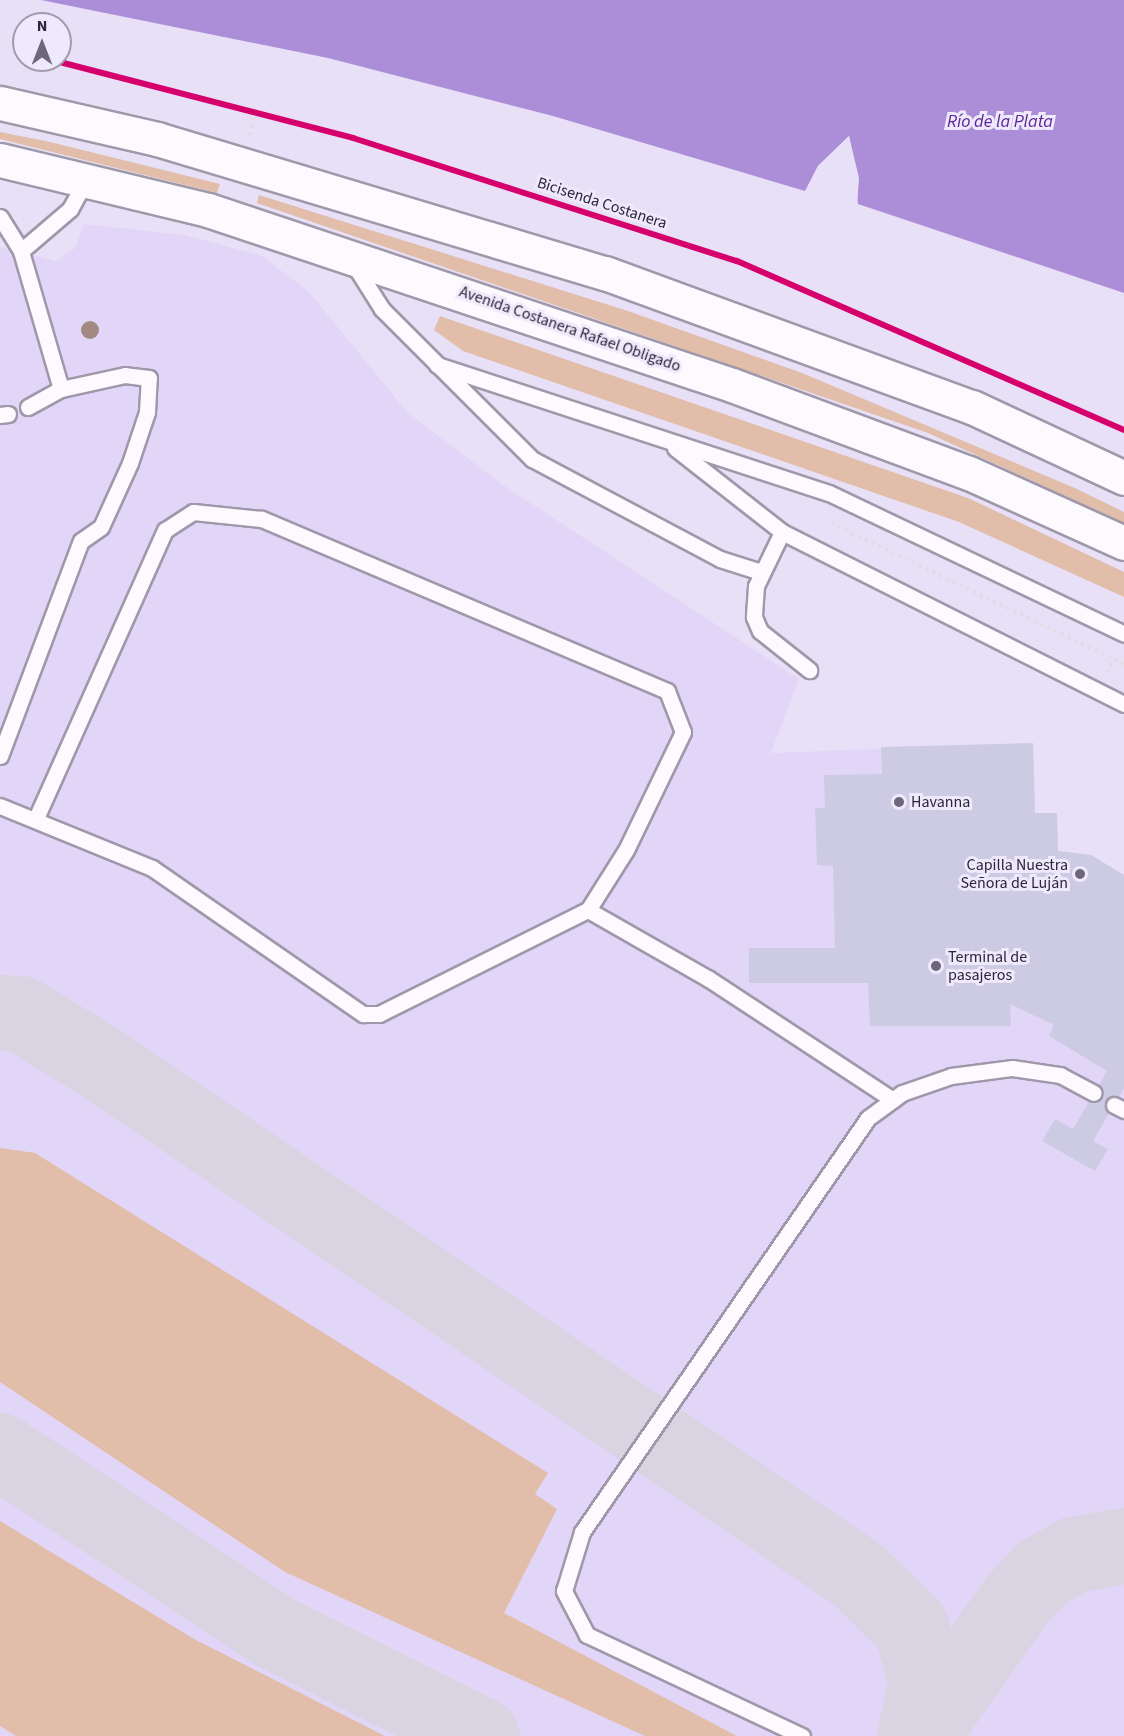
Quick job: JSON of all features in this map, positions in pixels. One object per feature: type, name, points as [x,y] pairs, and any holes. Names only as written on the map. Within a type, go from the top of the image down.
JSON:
[{"type":"main road","points":[[0,103],[157,139],[605,273],[972,407],[1124,478]]},
{"type":"main road","name":"Avenida Costanera Rafael Obligado","points":[[0,160],[208,210],[349,254],[732,385],[969,473],[1124,543]]},
{"type":"lane","points":[[21,251],[70,209],[86,180]]},
{"type":"lane","points":[[0,217],[21,251],[61,389]]},
{"type":"lane","points":[[349,254],[382,309],[532,459],[720,559],[761,572]]},
{"type":"lane","points":[[437,365],[668,443],[829,493],[1124,634]]},
{"type":"lane","points":[[0,756],[81,541],[101,527],[147,412],[149,378],[125,375],[61,389],[28,407]]},
{"type":"lane","points":[[668,443],[782,532],[1124,704]]},
{"type":"lane","points":[[0,806],[152,868],[363,1014],[379,1014],[588,910],[626,850],[683,732],[667,691],[261,519],[193,512],[165,530],[36,819]]},
{"type":"lane","points":[[782,532],[761,572],[751,602],[760,631],[809,670]]},
{"type":"lane","points":[[588,910],[709,979],[893,1100]]},
{"type":"lane","points":[[802,1736],[609,1649],[587,1635],[564,1591],[582,1532],[868,1118],[893,1100],[951,1077],[1012,1068],[1060,1075],[1094,1093]]},
{"type":"path","points":[[244,110],[266,115]]},
{"type":"path","points":[[831,524],[1124,664]]},
{"type":"shaded area","points":[[0,132],[220,184],[217,193],[0,139]]},
{"type":"shaded area","points":[[259,195],[628,311],[802,373],[1077,489],[1124,512],[1124,523],[928,433],[257,203]]},
{"type":"shaded area","points":[[84,224],[185,235],[262,256],[309,292],[407,412],[503,485],[799,679],[771,753],[1033,743],[1035,813],[1057,813],[1058,851],[1091,855],[1124,875],[1124,1736],[0,1736],[0,247],[56,261],[75,248]]},
{"type":"shaded area","points":[[440,316],[968,498],[1124,572],[1124,597],[959,522],[463,351],[434,330]]},
{"type":"shaded area","points":[[0,1148],[35,1153],[548,1473],[535,1494],[557,1509],[504,1613],[737,1736],[645,1736],[285,1572],[0,1382]]},
{"type":"shaded area","points":[[0,1521],[194,1639],[385,1736],[16,1736],[0,1726]]},
{"type":"water","name":"Río de la Plata","points":[[41,0],[1124,0],[1124,293],[858,204],[849,136],[818,166],[805,191],[553,116],[328,58]]},
{"type":"pier","points":[[849,136],[859,178],[857,206],[847,141],[804,194],[818,166]]},
{"type":"building","name":"Terminal de pasajeros","points":[[1033,743],[1035,813],[1057,813],[1058,851],[1091,855],[1124,875],[1124,1088],[1093,1141],[1108,1149],[1095,1171],[1042,1141],[1055,1119],[1073,1129],[1107,1071],[1049,1036],[1054,1025],[1010,1004],[1011,1026],[870,1026],[868,983],[749,983],[749,948],[835,948],[833,866],[817,865],[815,808],[825,808],[824,775],[882,774],[881,747]]},
{"type":"taxiway","points":[[0,1013],[21,1014],[96,1060],[858,1575],[911,1627],[927,1681],[915,1736]]},
{"type":"taxiway","points":[[0,1451],[278,1634],[482,1736]]},
{"type":"taxiway","points":[[921,1736],[1017,1600],[1042,1573],[1074,1555],[1124,1546]]},
{"type":"cycle path","name":"Bicisenda Costanera","points":[[72,65],[353,138],[737,261],[1124,430]]},
{"type":"place","name":"Havanna","points":[[899,802]]},
{"type":"place","name":"Capilla Nuestra Señora de Luján","points":[[1080,874]]},
{"type":"place","name":"Terminal de pasajeros","points":[[936,966]]}]
